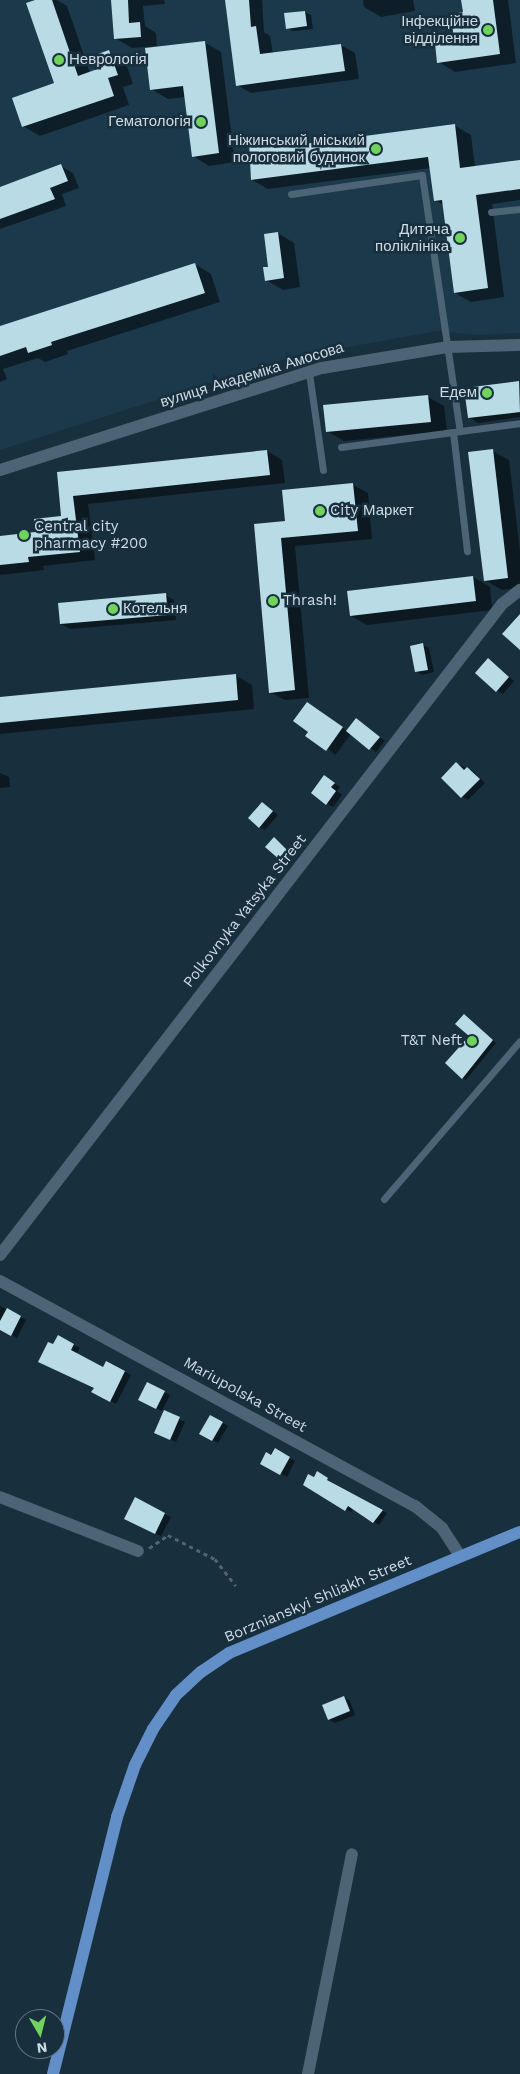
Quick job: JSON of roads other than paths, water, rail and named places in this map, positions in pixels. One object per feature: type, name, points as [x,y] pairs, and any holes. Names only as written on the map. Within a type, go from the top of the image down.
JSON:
[{"type":"main road","name":"Borznianskyi Shliakh Street","points":[[53,2074],[116,1817],[135,1765],[153,1729],[176,1696],[201,1672],[229,1653],[520,1532]]},
{"type":"street","name":"вулиця Академіка Амосова","points":[[0,470],[309,373],[378,356],[448,347],[520,345]]},
{"type":"street","name":"Polkovnyka Yatsyka Street","points":[[0,1255],[502,604],[520,590]]},
{"type":"street","name":"Mariupolska Street","points":[[0,1280],[415,1506],[442,1528],[460,1556]]},
{"type":"street","points":[[0,1496],[138,1550]]},
{"type":"street","points":[[308,2074],[352,1854]]},
{"type":"lane","points":[[292,194],[422,175],[448,347],[467,551]]},
{"type":"lane","points":[[491,212],[520,209]]},
{"type":"lane","points":[[309,373],[323,470]]},
{"type":"lane","points":[[341,447],[520,423]]},
{"type":"lane","points":[[384,1199],[520,1041]]},
{"type":"place","name":"Інфекційне відділення","points":[[488,30]]},
{"type":"place","name":"Неврологія","points":[[59,60]]},
{"type":"place","name":"Гематологія","points":[[201,122]]},
{"type":"place","name":"Ніжинський міський пологовий будинок","points":[[376,149]]},
{"type":"place","name":"Дитяча поліклініка","points":[[460,238]]},
{"type":"place","name":"Едем","points":[[487,393]]},
{"type":"place","name":"City Маркет","points":[[320,511]]},
{"type":"place","name":"Central city pharmacy #200","points":[[24,535]]},
{"type":"place","name":"Thrash!","points":[[273,601]]},
{"type":"place","name":"Котельня","points":[[113,609]]},
{"type":"place","name":"T&T Neft","points":[[472,1041]]}]
